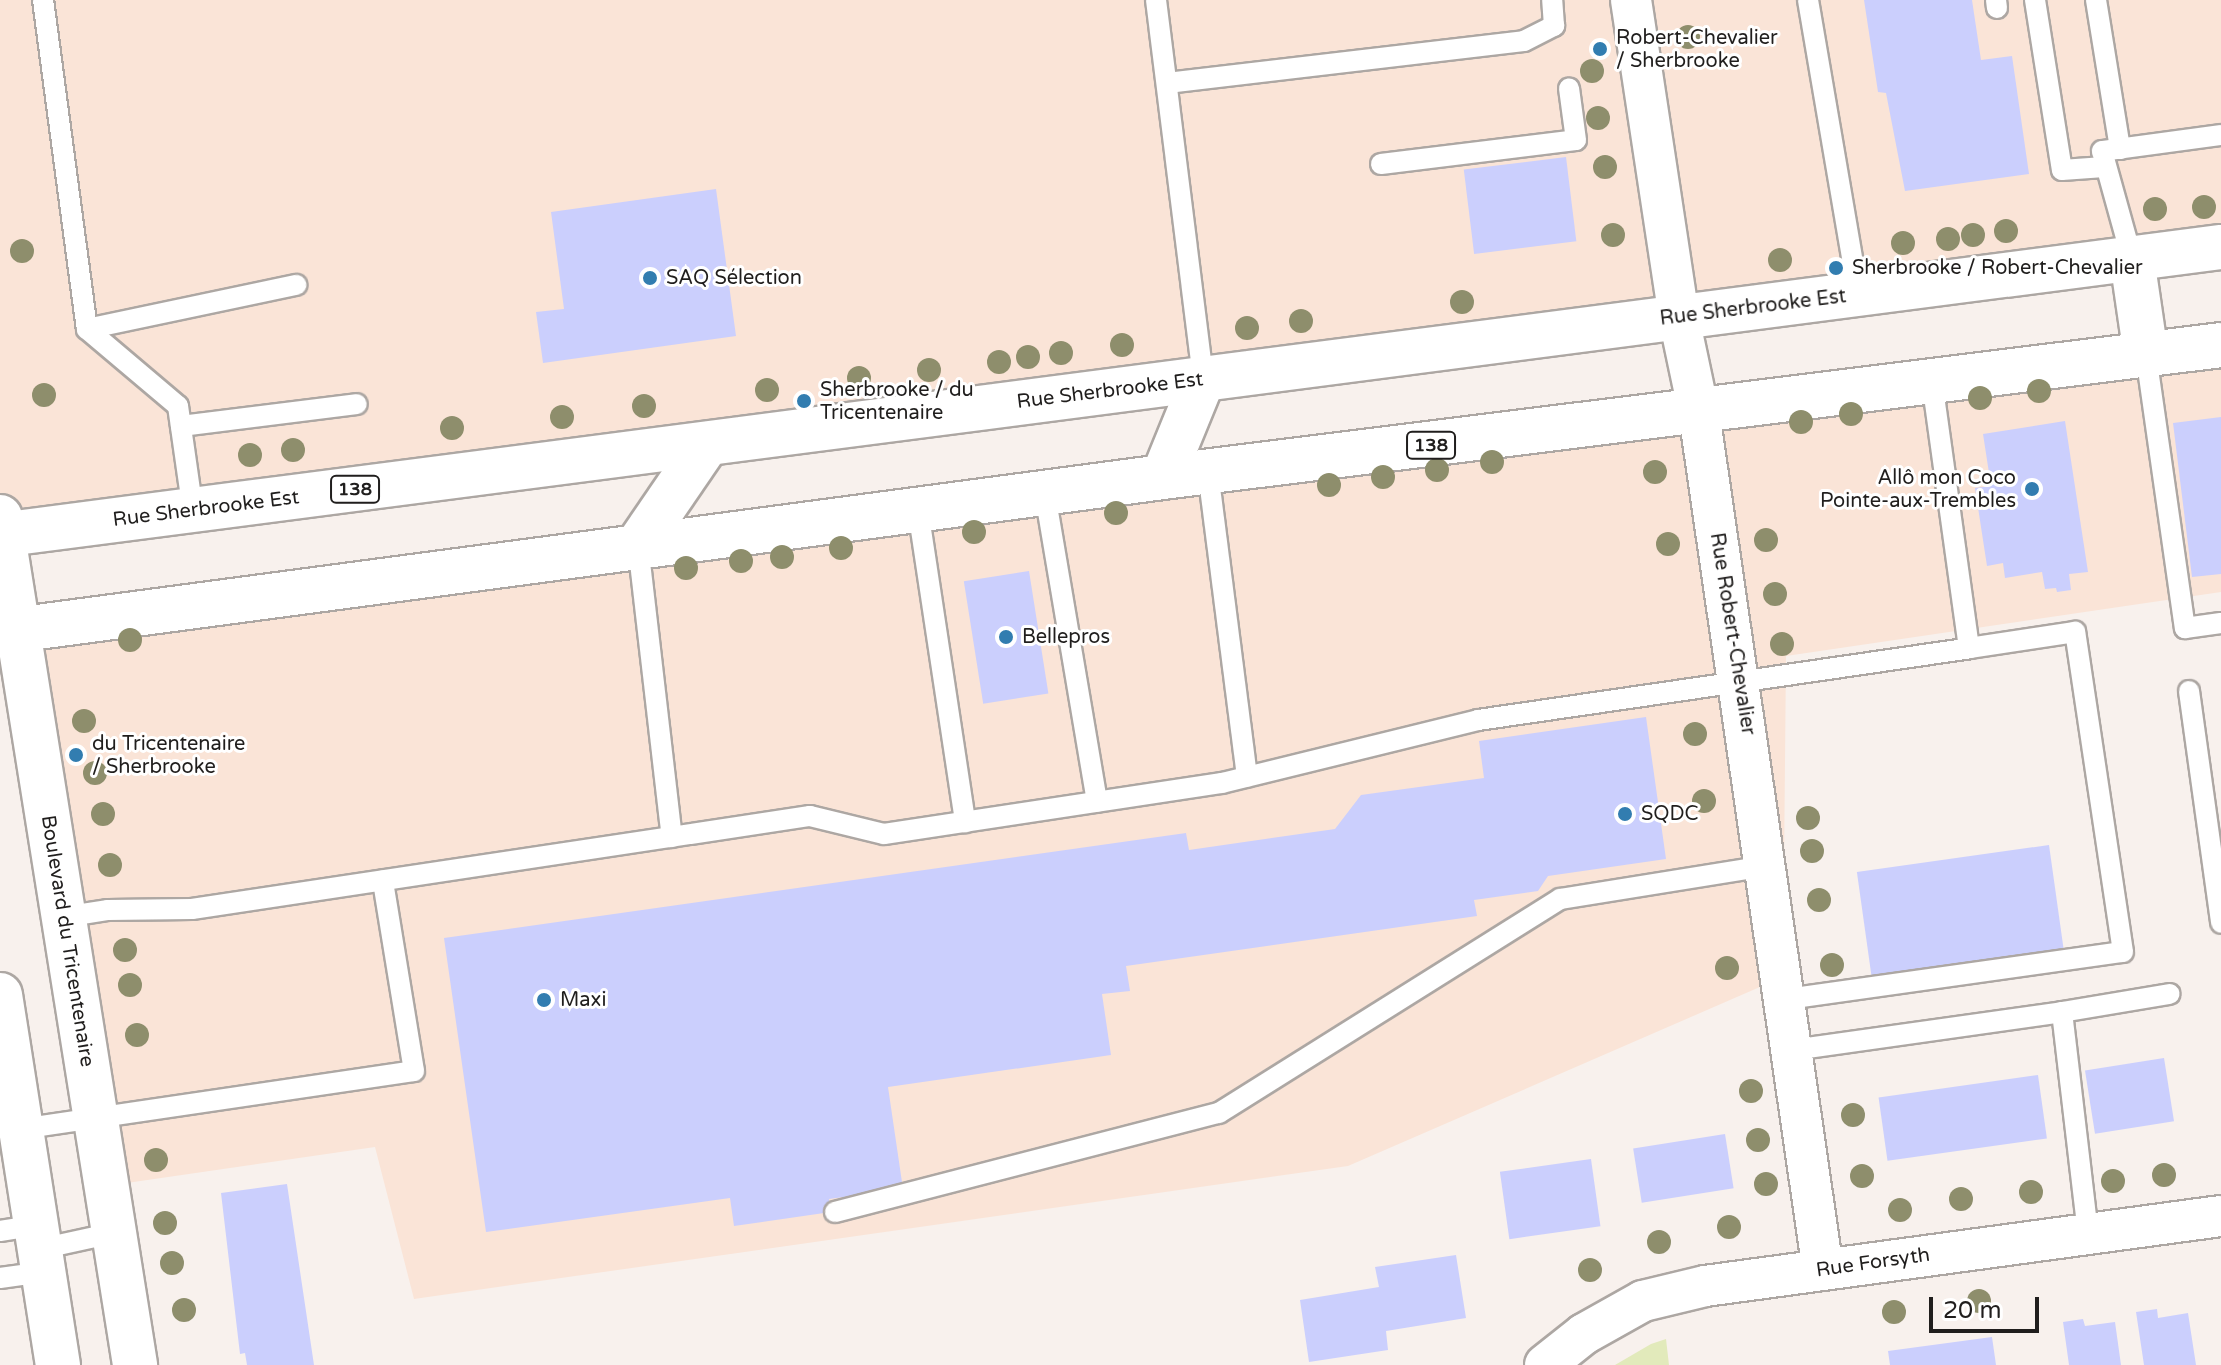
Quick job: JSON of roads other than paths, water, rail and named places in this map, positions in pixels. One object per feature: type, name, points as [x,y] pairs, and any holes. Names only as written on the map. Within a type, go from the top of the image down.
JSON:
[{"type":"main road","name":"Rue Sherbrooke Est","points":[[1,529],[193,511],[2221,247]]},
{"type":"main road","points":[[2132,259],[2146,355]]},
{"type":"main road","name":"138","points":[[8,630],[1163,477],[1699,413],[2221,345]]},
{"type":"main road","points":[[1163,477],[1203,379]]},
{"type":"main road","points":[[638,545],[707,444]]},
{"type":"main road","name":"Boulevard du Tricentenaire","points":[[1,529],[8,630],[63,917],[135,1365]]},
{"type":"main road","points":[[0,995],[21,1129],[30,1244],[58,1365]]},
{"type":"street","name":"Rue Robert-Chevalier","points":[[1631,0],[1679,318],[1699,413],[1787,999],[1823,1270]]},
{"type":"street","name":"Rue Forsyth","points":[[1545,1365],[1584,1334],[1643,1301],[1705,1286],[2221,1216]]},
{"type":"lane","points":[[43,0],[87,329],[178,406],[193,511]]},
{"type":"lane","points":[[1156,0],[1203,379]]},
{"type":"lane","points":[[1167,83],[1524,41],[1554,26],[1552,0]]},
{"type":"lane","points":[[1808,0],[1858,294]]},
{"type":"lane","points":[[2035,0],[2062,170],[2104,167]]},
{"type":"lane","points":[[2096,0],[2120,149]]},
{"type":"lane","points":[[1381,164],[1576,140],[1569,88]]},
{"type":"lane","points":[[2132,259],[2102,151],[2221,135]]},
{"type":"lane","points":[[87,329],[296,285]]},
{"type":"lane","points":[[2146,355],[2185,628],[2221,623]]},
{"type":"lane","points":[[1932,383],[1969,648]]},
{"type":"lane","points":[[181,426],[357,404]]},
{"type":"lane","points":[[1208,472],[1247,777]]},
{"type":"lane","points":[[1045,494],[1097,802]]},
{"type":"lane","points":[[918,510],[965,822]]},
{"type":"lane","points":[[638,545],[672,837]]},
{"type":"lane","points":[[63,917],[108,910],[192,909],[810,816],[884,834],[1247,777],[1478,720],[2075,632],[2123,952],[1787,999]]},
{"type":"lane","points":[[2189,691],[2221,923]]},
{"type":"lane","points":[[835,1212],[1219,1113],[1560,899],[1767,866]]},
{"type":"lane","points":[[21,1129],[414,1071],[383,881]]},
{"type":"lane","points":[[1793,1050],[2170,994]]},
{"type":"lane","points":[[2062,1012],[2088,1232]]},
{"type":"lane","points":[[0,1278],[30,1244],[113,1233]]},
{"type":"place","name":"Robert-Chevalier / Sherbrooke","points":[[1600,49]]},
{"type":"place","name":"Sherbrooke / Robert-Chevalier","points":[[1836,268]]},
{"type":"place","name":"SAQ Sélection","points":[[650,278]]},
{"type":"place","name":"Sherbrooke / du Tricentenaire","points":[[804,401]]},
{"type":"place","name":"Allô mon Coco Pointe-aux-Trembles","points":[[2032,489]]},
{"type":"place","name":"Bellepros","points":[[1006,637]]},
{"type":"place","name":"du Tricentenaire / Sherbrooke","points":[[76,755]]},
{"type":"place","name":"SQDC","points":[[1625,814]]},
{"type":"place","name":"Maxi","points":[[544,1000]]}]
